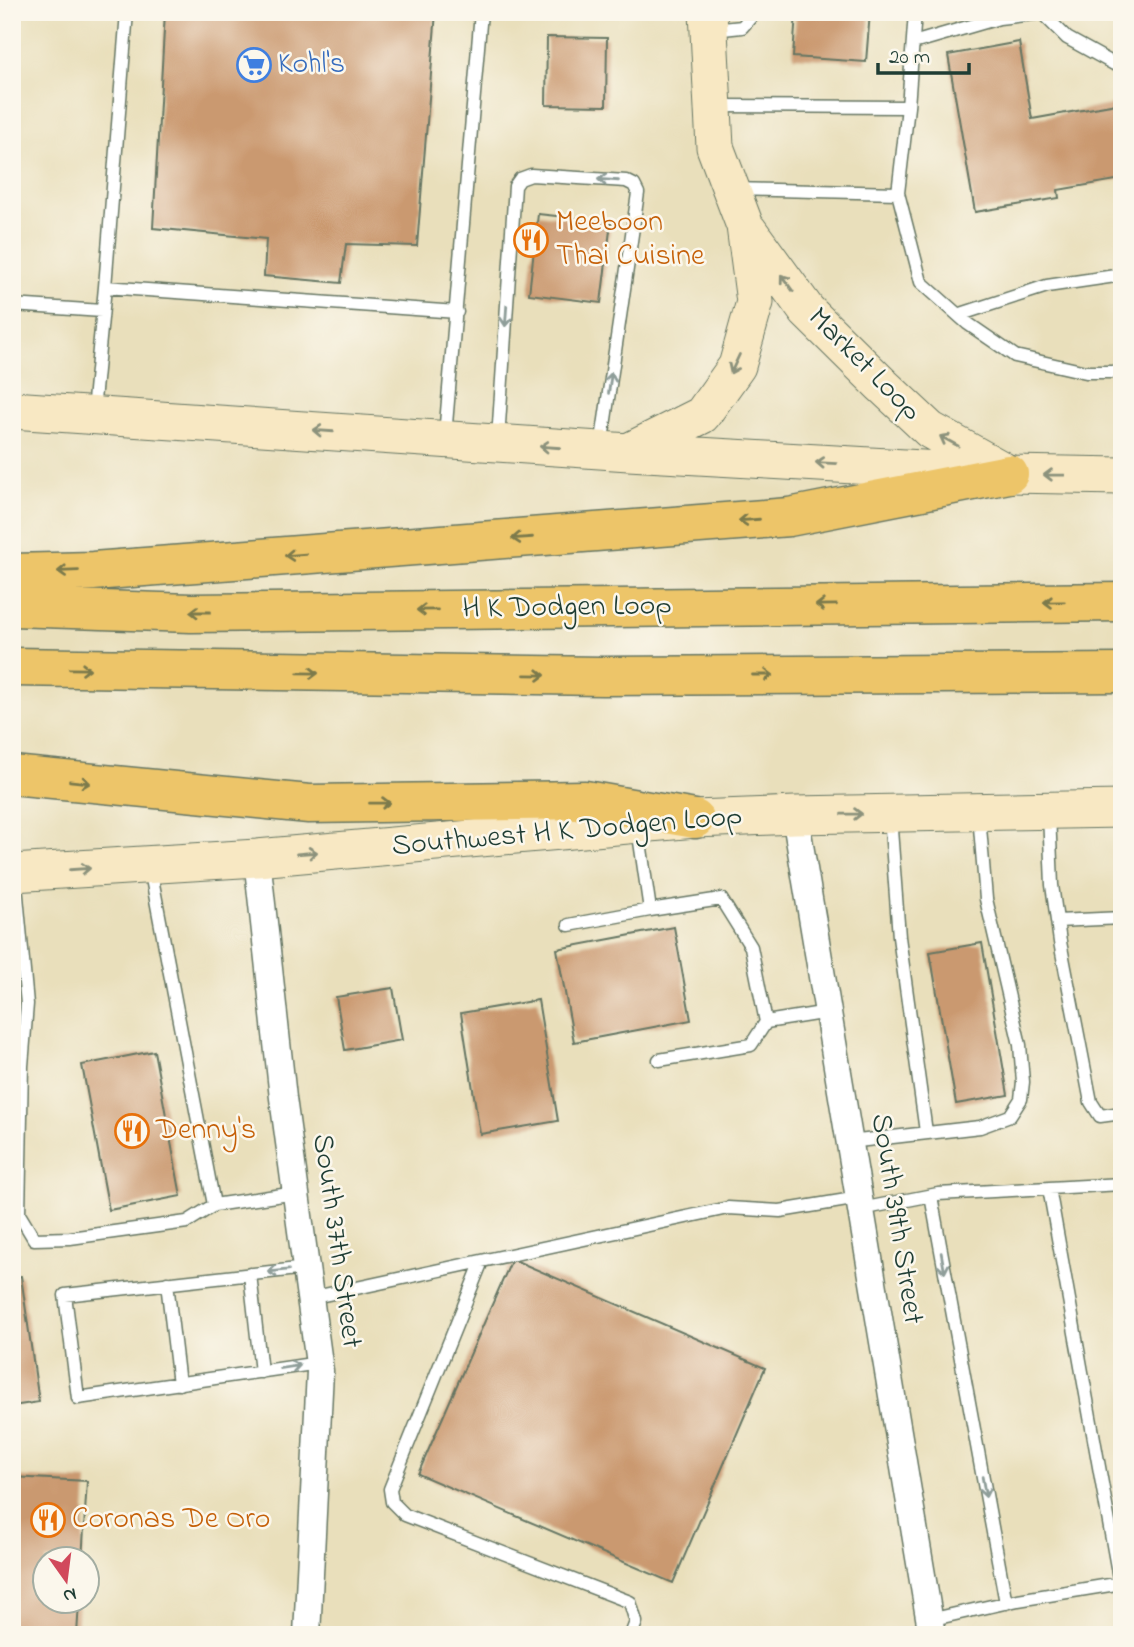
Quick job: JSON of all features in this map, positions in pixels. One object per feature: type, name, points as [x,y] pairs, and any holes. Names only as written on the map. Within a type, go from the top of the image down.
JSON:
[{"type":"highway","points":[[12,573],[93,571],[789,517],[1009,474]]},
{"type":"highway","name":"H K Dodgen Loop","points":[[12,607],[191,612],[1122,602]]},
{"type":"highway","points":[[12,667],[603,676],[1122,674]]},
{"type":"highway","points":[[12,775],[309,804],[585,800],[695,819]]},
{"type":"main road","name":"Market Loop","points":[[709,21],[715,147],[745,226],[807,311],[910,412],[930,430],[1009,474]]},
{"type":"main road","name":"Market Loop","points":[[615,451],[702,415],[737,366],[755,302],[745,226]]},
{"type":"main road","points":[[12,410],[615,451],[1009,474],[1122,476]]},
{"type":"main road","name":"Southwest H K Dodgen Loop","points":[[13,873],[257,858],[695,819],[1122,809]]},
{"type":"street","name":"South 39th Street","points":[[795,815],[930,1627]]},
{"type":"street","name":"South 37th Street","points":[[257,858],[283,1098],[319,1363],[307,1635]]},
{"type":"lane","points":[[92,415],[127,12]]},
{"type":"lane","points":[[445,440],[481,12]]},
{"type":"lane","points":[[709,21],[742,27],[755,12]]},
{"type":"lane","points":[[915,12],[898,193],[921,282],[967,323],[1015,356],[1086,372],[1122,372]]},
{"type":"lane","points":[[913,43],[999,18],[1042,13],[1067,38],[1114,64],[1122,64]]},
{"type":"lane","points":[[713,106],[908,107]]},
{"type":"lane","points":[[498,443],[515,186],[520,179],[531,175],[626,181],[634,185],[638,193],[615,451]]},
{"type":"lane","points":[[730,189],[898,193]]},
{"type":"lane","points":[[958,315],[1047,286],[1122,275]]},
{"type":"lane","points":[[105,287],[457,312]]},
{"type":"lane","points":[[12,305],[102,311]]},
{"type":"lane","points":[[1049,810],[1052,885],[1057,921],[1091,1102],[1100,1116],[1122,1113]]},
{"type":"lane","points":[[849,1142],[980,1127],[1010,1116],[1021,1099],[1023,1082],[1020,1045],[986,899],[979,811]]},
{"type":"lane","points":[[890,813],[899,937],[926,1132]]},
{"type":"lane","points":[[638,824],[650,910]]},
{"type":"lane","points":[[150,864],[214,1205]]},
{"type":"lane","points":[[13,873],[27,1004],[22,1066],[19,1214],[34,1239],[70,1238],[187,1222],[214,1205],[296,1193]]},
{"type":"lane","points":[[569,925],[721,899],[751,947],[766,1022],[751,1045],[659,1060]]},
{"type":"lane","points":[[1057,921],[1122,918]]},
{"type":"lane","points":[[766,1022],[828,1012]]},
{"type":"lane","points":[[310,1298],[728,1208],[780,1211],[931,1196],[1122,1184]]},
{"type":"lane","points":[[930,1627],[1006,1603],[1121,1583],[1049,1188]]},
{"type":"lane","points":[[931,1196],[1006,1603]]},
{"type":"lane","points":[[482,1261],[390,1489],[392,1502],[405,1515],[630,1602],[636,1622],[631,1635]]},
{"type":"lane","points":[[306,1268],[65,1295],[78,1398],[319,1363]]},
{"type":"lane","points":[[250,1274],[261,1371]]},
{"type":"lane","points":[[167,1283],[179,1384]]},
{"type":"building","points":[[165,12],[436,12],[417,246],[346,244],[341,283],[264,276],[266,239],[153,228]]},
{"type":"building","points":[[796,12],[870,12],[866,62],[793,57]]},
{"type":"building","points":[[547,37],[607,38],[606,106],[546,105]]},
{"type":"building","points":[[1019,42],[1032,119],[1122,103],[1122,179],[1058,190],[1059,198],[975,212],[948,55]]},
{"type":"building","points":[[538,214],[611,222],[601,303],[529,294]]},
{"type":"building","points":[[674,927],[691,1020],[574,1042],[557,949]]},
{"type":"building","points":[[982,943],[1008,1095],[956,1104],[930,952]]},
{"type":"building","points":[[393,988],[402,1040],[345,1050],[336,997]]},
{"type":"building","points":[[538,1000],[558,1121],[480,1134],[461,1013]]},
{"type":"building","name":"Denny's","points":[[154,1051],[181,1196],[109,1210],[82,1065]]},
{"type":"building","points":[[512,1259],[765,1368],[673,1583],[418,1474]]},
{"type":"building","points":[[21,1276],[39,1402],[12,1406],[12,1277]]},
{"type":"building","name":"Coronas De Oro","points":[[12,1477],[87,1481],[83,1546],[32,1546],[32,1616],[78,1616],[77,1635],[12,1635]]},
{"type":"place","name":"Kohl's","points":[[254,65]]},
{"type":"place","name":"Meeboon Thai Cuisine","points":[[531,240]]},
{"type":"place","name":"Denny's","points":[[132,1131]]},
{"type":"place","name":"Coronas De Oro","points":[[48,1520]]}]
